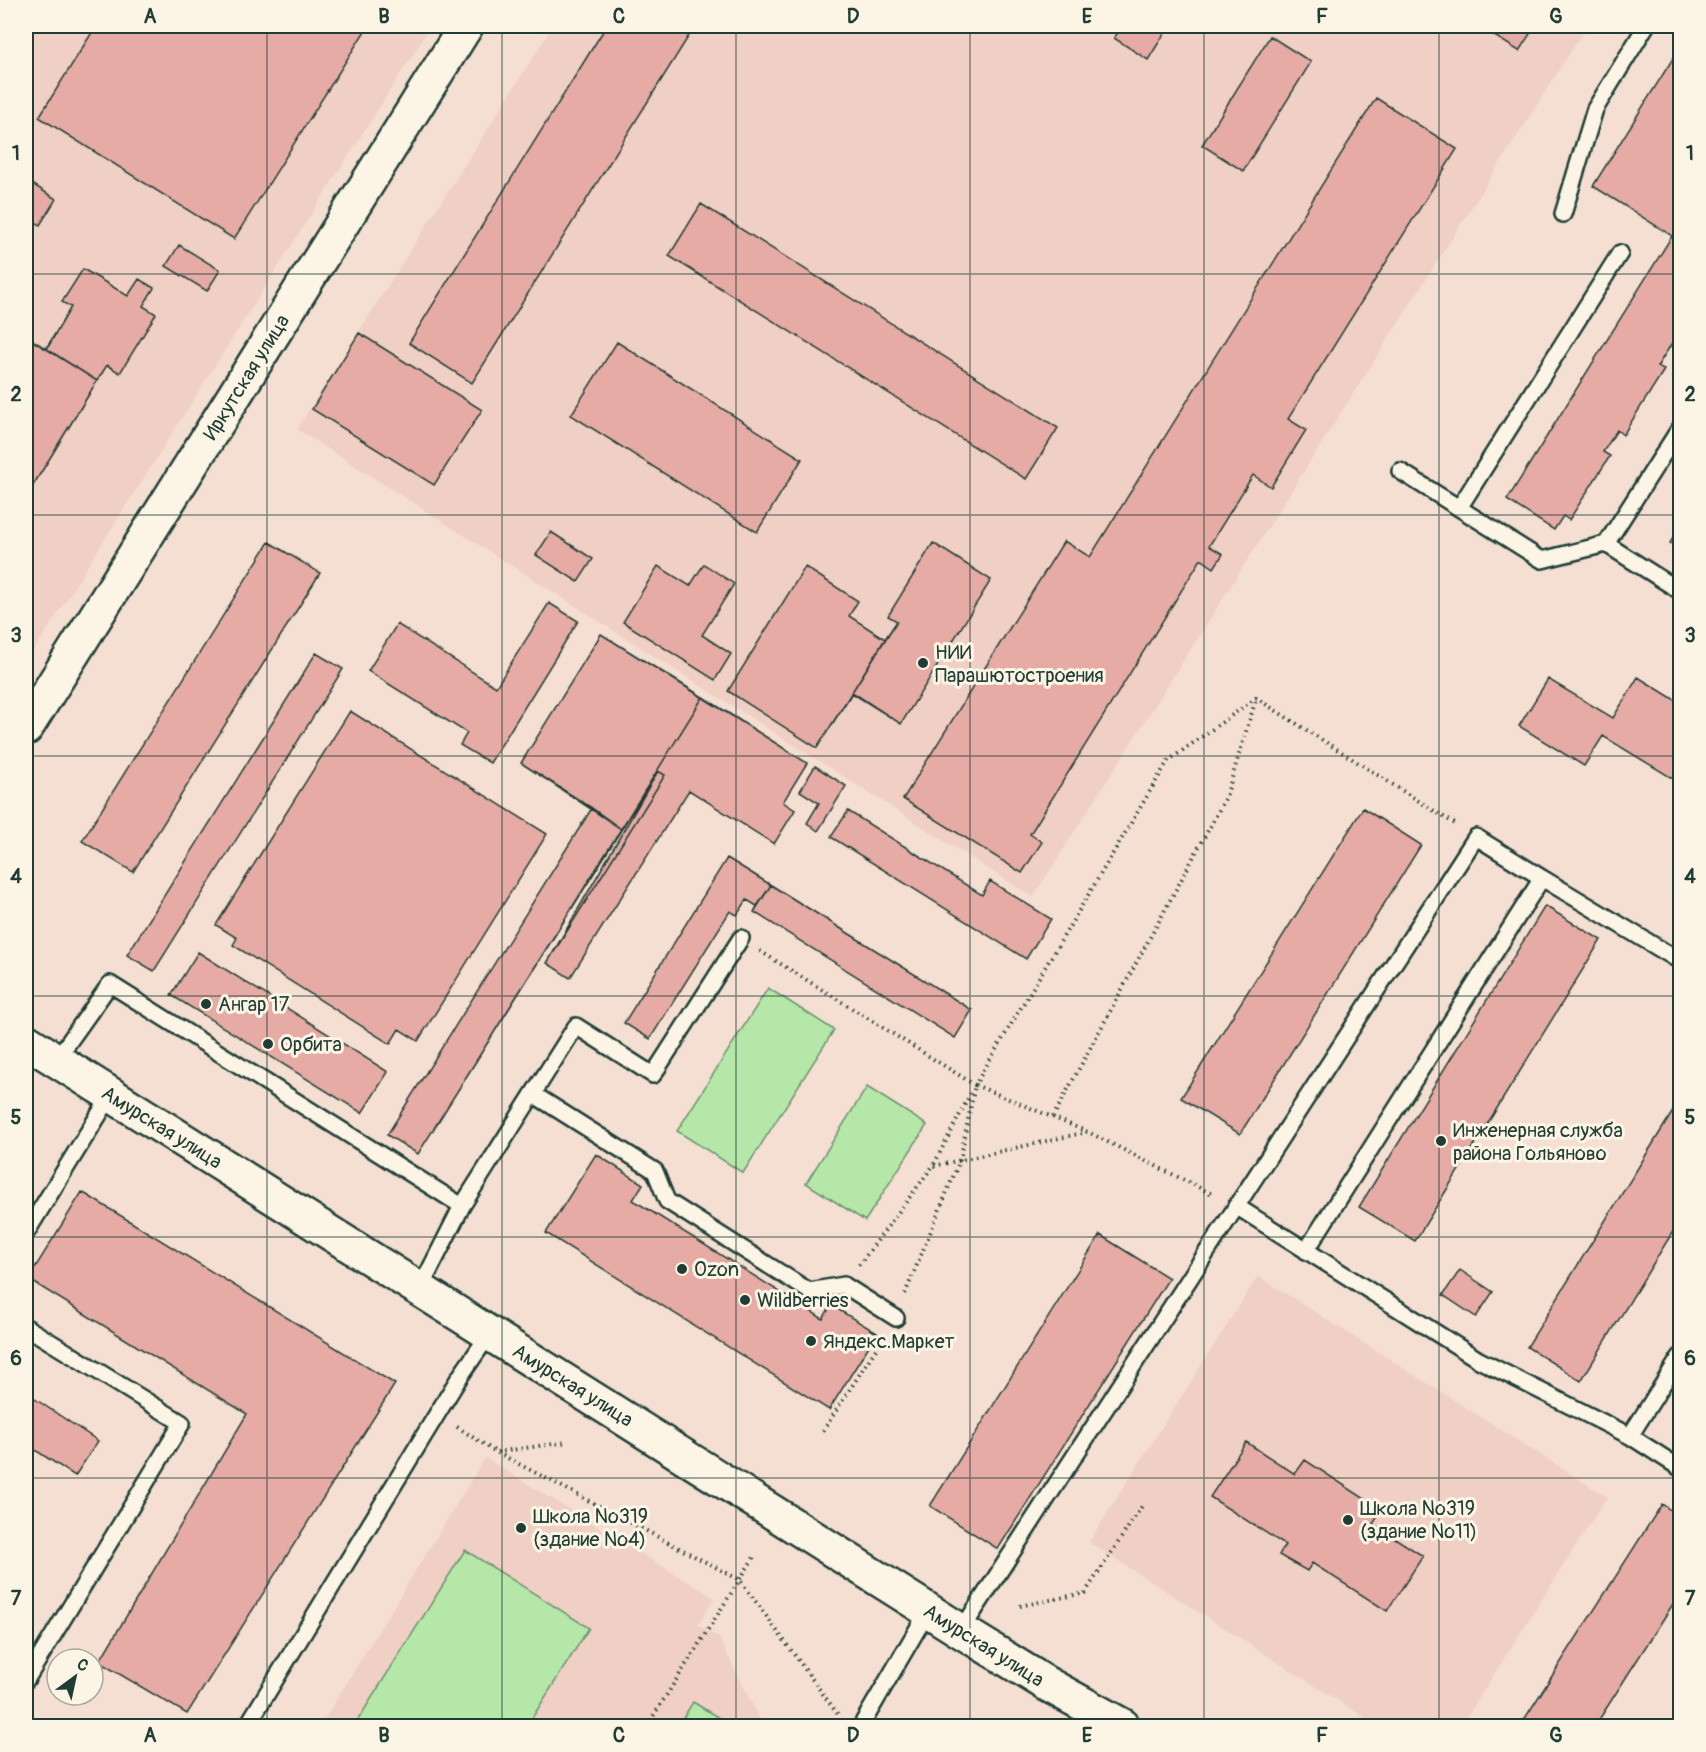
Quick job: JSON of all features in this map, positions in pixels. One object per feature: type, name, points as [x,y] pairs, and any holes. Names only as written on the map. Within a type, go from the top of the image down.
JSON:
[{"type":"street","name":"Иркутская улица","points":[[26,728],[466,26]]},
{"type":"street","name":"Амурская улица","points":[[26,1041],[928,1611],[1047,1684],[1123,1726]]},
{"type":"lane","points":[[1563,214],[1595,109],[1646,26]]},
{"type":"lane","points":[[1459,508],[1620,253]]},
{"type":"lane","points":[[1400,471],[1542,560],[1606,544],[1680,428]]},
{"type":"lane","points":[[1606,544],[1680,591]]},
{"type":"lane","points":[[961,1631],[1476,837],[1680,962]]},
{"type":"lane","points":[[1306,1251],[1542,878]]},
{"type":"lane","points":[[420,1289],[462,1206],[576,1026],[653,1075],[741,938]]},
{"type":"lane","points":[[56,1060],[110,984],[462,1206]]},
{"type":"lane","points":[[533,1094],[655,1171],[667,1201],[809,1291],[844,1285],[896,1318]]},
{"type":"lane","points":[[26,1233],[111,1095]]},
{"type":"lane","points":[[1236,1206],[1479,1360],[1630,1436],[1680,1468]]},
{"type":"lane","points":[[26,1328],[182,1423],[26,1680]]},
{"type":"lane","points":[[247,1726],[437,1415],[490,1333]]},
{"type":"lane","points":[[1630,1436],[1680,1357]]},
{"type":"lane","points":[[861,1726],[928,1611]]},
{"type":"path","points":[[1256,698],[1476,837]]},
{"type":"path","points":[[844,1285],[933,1166],[975,1084],[1168,761],[1256,698]]},
{"type":"path","points":[[1053,1117],[1226,797],[1256,698]]},
{"type":"path","points":[[741,938],[975,1084],[1088,1131],[1236,1206]]},
{"type":"path","points":[[823,1431],[896,1318],[960,1160],[975,1084]]},
{"type":"path","points":[[933,1166],[1088,1131]]},
{"type":"path","points":[[437,1415],[496,1452],[740,1580],[840,1717]]},
{"type":"path","points":[[496,1452],[567,1442]]},
{"type":"path","points":[[1020,1606],[1085,1593],[1144,1503]]},
{"type":"path","points":[[646,1726],[756,1554]]},
{"type":"shaded area","points":[[26,26],[431,26],[26,663]]},
{"type":"shaded area","name":"НИИ Парашютостроения","points":[[553,26],[1587,26],[1033,897],[297,429]]},
{"type":"shaded area","name":"Школа №319 (здание №11)","points":[[1258,1276],[1607,1497],[1461,1726],[1378,1726],[1089,1542]]},
{"type":"shaded area","name":"Школа №319 (здание №4)","points":[[485,1458],[714,1598],[698,1625],[719,1638],[763,1726],[320,1726]]},
{"type":"green space","points":[[768,988],[834,1030],[743,1173],[677,1131]]},
{"type":"green space","points":[[867,1087],[927,1125],[865,1221],[806,1183]]},
{"type":"green space","points":[[465,1550],[589,1628],[527,1726],[354,1726]]},
{"type":"green space","points":[[693,1702],[732,1726],[678,1726]]},
{"type":"building","points":[[96,26],[368,26],[234,239],[39,117]]},
{"type":"building","points":[[600,26],[695,26],[472,383],[409,343],[605,28]]},
{"type":"building","points":[[1122,26],[1169,26],[1148,60],[1114,38]]},
{"type":"building","points":[[1478,26],[1535,26],[1519,51]]},
{"type":"building","points":[[1270,36],[1311,62],[1243,171],[1202,145]]},
{"type":"building","points":[[1680,47],[1680,241],[1593,186]]},
{"type":"building","points":[[1376,98],[1457,149],[1288,419],[1306,430],[1271,487],[1253,475],[1209,546],[1223,554],[1214,568],[1201,559],[1030,834],[1042,842],[1022,873],[903,799],[1064,541],[1090,557]]},
{"type":"building","points":[[26,180],[56,199],[40,225],[26,216]]},
{"type":"building","points":[[701,204],[1058,428],[1026,479],[669,256]]},
{"type":"building","points":[[1672,236],[1680,241],[1679,347],[1672,343],[1657,367],[1664,370],[1623,435],[1617,430],[1603,452],[1610,456],[1569,520],[1563,516],[1554,530],[1507,500]]},
{"type":"building","points":[[179,245],[220,270],[207,291],[166,266]]},
{"type":"building","points":[[83,269],[128,296],[139,279],[154,288],[143,306],[156,314],[120,373],[107,365],[26,497],[26,337],[46,349],[71,307],[62,302]]},
{"type":"building","points":[[83,269],[128,296],[139,279],[154,288],[143,306],[156,314],[120,373],[107,365],[97,381],[47,349],[71,307],[62,302]]},
{"type":"building","points":[[359,333],[482,410],[434,485],[312,409]]},
{"type":"building","points":[[26,336],[97,381],[26,497]]},
{"type":"building","points":[[617,342],[802,459],[757,532],[571,415]]},
{"type":"building","points":[[1680,526],[1680,550],[1670,543]]},
{"type":"building","points":[[551,532],[593,559],[578,582],[536,555]]},
{"type":"building","points":[[269,542],[320,573],[133,872],[82,841]]},
{"type":"building","points":[[933,543],[991,580],[901,724],[852,693],[817,748],[728,691],[805,567],[858,601],[849,616],[885,639],[897,621],[888,616]]},
{"type":"building","points":[[933,543],[991,580],[901,724],[852,692],[897,621],[888,616]]},
{"type":"building","points":[[704,564],[734,584],[702,635],[731,654],[715,680],[623,622],[658,566],[690,586]]},
{"type":"building","points":[[805,567],[858,601],[849,616],[885,639],[817,748],[728,691]]},
{"type":"building","points":[[549,603],[578,621],[490,763],[460,745],[467,733],[368,671],[397,624],[496,687]]},
{"type":"building","points":[[601,634],[807,763],[783,802],[795,810],[774,844],[689,790],[570,978],[547,963],[665,775],[658,771],[418,1154],[387,1135],[592,808],[521,763]]},
{"type":"building","points":[[601,634],[703,697],[621,829],[521,763]]},
{"type":"building","points":[[316,653],[343,669],[154,971],[127,955]]},
{"type":"building","points":[[1638,677],[1680,703],[1680,783],[1603,736],[1584,766],[1519,726],[1548,679],[1613,718]]},
{"type":"building","points":[[703,697],[807,763],[783,802],[795,810],[774,844],[689,790],[570,978],[547,963],[658,771],[629,816]]},
{"type":"building","points":[[350,711],[547,834],[418,1041],[399,1029],[390,1044],[233,945],[237,938],[216,925]]},
{"type":"building","points":[[815,766],[846,786],[818,831],[807,823],[819,803],[800,791]]},
{"type":"building","points":[[592,808],[621,829],[418,1154],[387,1135]]},
{"type":"building","points":[[1363,808],[1421,845],[1240,1134],[1181,1098]]},
{"type":"building","points":[[848,811],[982,895],[990,881],[1051,919],[1026,959],[831,837]]},
{"type":"building","points":[[727,858],[771,885],[757,906],[747,900],[737,915],[730,911],[650,1039],[624,1023]]},
{"type":"building","points":[[727,858],[972,1010],[955,1038],[754,912],[757,906],[747,900],[737,915],[730,911],[650,1039],[624,1023]]},
{"type":"building","points":[[771,885],[972,1010],[955,1038],[754,912]]},
{"type":"building","points":[[1545,906],[1601,940],[1415,1241],[1359,1207]]},
{"type":"building","points":[[198,952],[388,1072],[362,1113],[171,995]]},
{"type":"building","points":[[1680,1100],[1680,1220],[1581,1381],[1527,1347]]},
{"type":"building","points":[[596,1154],[643,1184],[633,1200],[823,1319],[831,1305],[877,1333],[829,1410],[546,1233]]},
{"type":"building","points":[[82,1192],[395,1384],[187,1714],[105,1666],[105,1652],[247,1414],[28,1279]]},
{"type":"building","points":[[1100,1235],[1169,1278],[998,1549],[930,1506]]},
{"type":"building","points":[[1460,1270],[1493,1292],[1476,1317],[1443,1295]]},
{"type":"building","points":[[26,1393],[98,1441],[75,1476],[26,1444]]},
{"type":"building","points":[[1246,1442],[1295,1474],[1305,1460],[1382,1510],[1373,1524],[1423,1556],[1387,1611],[1312,1563],[1307,1571],[1279,1555],[1285,1545],[1210,1497]]},
{"type":"building","points":[[1662,1504],[1680,1517],[1680,1593],[1595,1726],[1520,1726]]},
{"type":"place","name":"НИИ Парашютостроения","points":[[923,663]]},
{"type":"place","name":"Ангар 17","points":[[206,1004]]},
{"type":"place","name":"Орбита","points":[[268,1044]]},
{"type":"place","name":"Инженерная служба района Гольяново","points":[[1441,1141]]},
{"type":"place","name":"Ozon","points":[[682,1269]]},
{"type":"place","name":"Wildberries","points":[[745,1300]]},
{"type":"place","name":"Яндекс.Маркет","points":[[811,1341]]},
{"type":"place","name":"Школа №319 (здание №11)","points":[[1348,1520]]},
{"type":"place","name":"Школа №319 (здание №4)","points":[[521,1528]]}]
